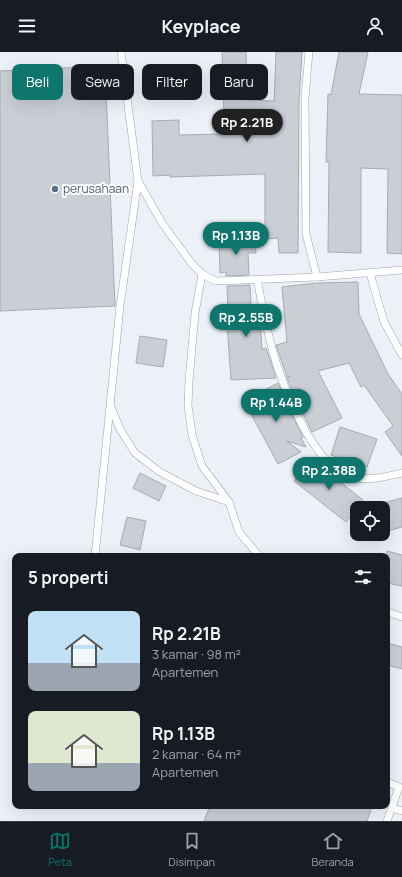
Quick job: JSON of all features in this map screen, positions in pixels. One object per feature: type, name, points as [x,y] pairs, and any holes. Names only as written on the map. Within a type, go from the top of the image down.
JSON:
[{"type":"lane","points":[[95,553],[120,306],[138,181],[121,52]]},
{"type":"lane","points":[[309,52],[305,98],[306,234],[317,277]]},
{"type":"lane","points":[[138,181],[162,223],[192,264],[202,274],[216,281],[317,277],[402,270]]},
{"type":"lane","points":[[370,273],[384,322],[402,355]]},
{"type":"lane","points":[[202,274],[195,313],[189,382],[188,404],[192,435],[202,466],[229,502],[239,532],[257,553]]},
{"type":"lane","points":[[257,279],[270,340],[278,368],[296,412],[321,455],[338,471],[348,476],[368,478],[402,473]]},
{"type":"lane","points":[[110,405],[120,429],[135,453],[160,472],[190,488],[229,502]]},
{"type":"lane","points":[[390,613],[402,617]]},
{"type":"lane","points":[[387,821],[402,779]]},
{"type":"lane","points":[[390,783],[399,787]]},
{"type":"lane","points":[[392,808],[402,811]]},
{"type":"building","points":[[222,52],[246,52],[246,64],[222,64]]},
{"type":"building","points":[[276,52],[302,52],[299,101],[298,253],[279,253],[278,238],[265,239],[265,174],[170,177],[170,175],[153,176],[152,121],[179,120],[179,135],[223,134],[222,116],[224,116],[224,100],[274,101]]},
{"type":"building","points":[[339,52],[368,52],[359,94],[402,95],[402,254],[387,253],[388,169],[361,168],[361,253],[328,252],[329,162],[326,162],[328,94],[331,95]]},
{"type":"building","name":"perusahaan","points":[[63,68],[71,68],[71,100],[106,100],[115,306],[0,311],[0,71],[12,70],[12,100],[63,100]]},
{"type":"building","points":[[255,238],[256,253],[248,253],[249,275],[226,276],[226,272],[220,273],[219,240]]},
{"type":"building","points":[[358,282],[359,314],[388,374],[402,394],[402,456],[385,432],[393,426],[364,385],[361,387],[349,363],[318,371],[342,418],[312,432],[294,395],[287,378],[290,377],[287,377],[276,345],[287,342],[282,287],[317,283]]},
{"type":"building","points":[[250,285],[251,307],[257,307],[260,321],[262,349],[266,348],[276,378],[231,380],[226,309],[228,309],[227,286]]},
{"type":"building","points":[[140,336],[167,340],[163,367],[136,363]]},
{"type":"building","points":[[278,383],[303,437],[301,438],[306,447],[287,441],[301,452],[278,464],[244,401]]},
{"type":"building","points":[[340,427],[377,439],[367,467],[331,455]]},
{"type":"building","points":[[312,458],[323,479],[326,471],[363,500],[350,501],[350,517],[346,522],[294,481]]},
{"type":"building","points":[[140,473],[166,486],[159,501],[133,488]]},
{"type":"building","points":[[402,498],[402,527],[390,530],[390,501]]},
{"type":"building","points":[[127,517],[146,521],[140,550],[120,545]]},
{"type":"building","points":[[387,551],[402,555],[402,586],[390,584],[390,553],[387,553]]},
{"type":"building","points":[[390,644],[402,647],[402,669],[390,666]]},
{"type":"building","points":[[209,809],[371,809],[367,821],[204,821]]},
{"type":"place","name":"perusahaan","points":[[55,189]]}]
